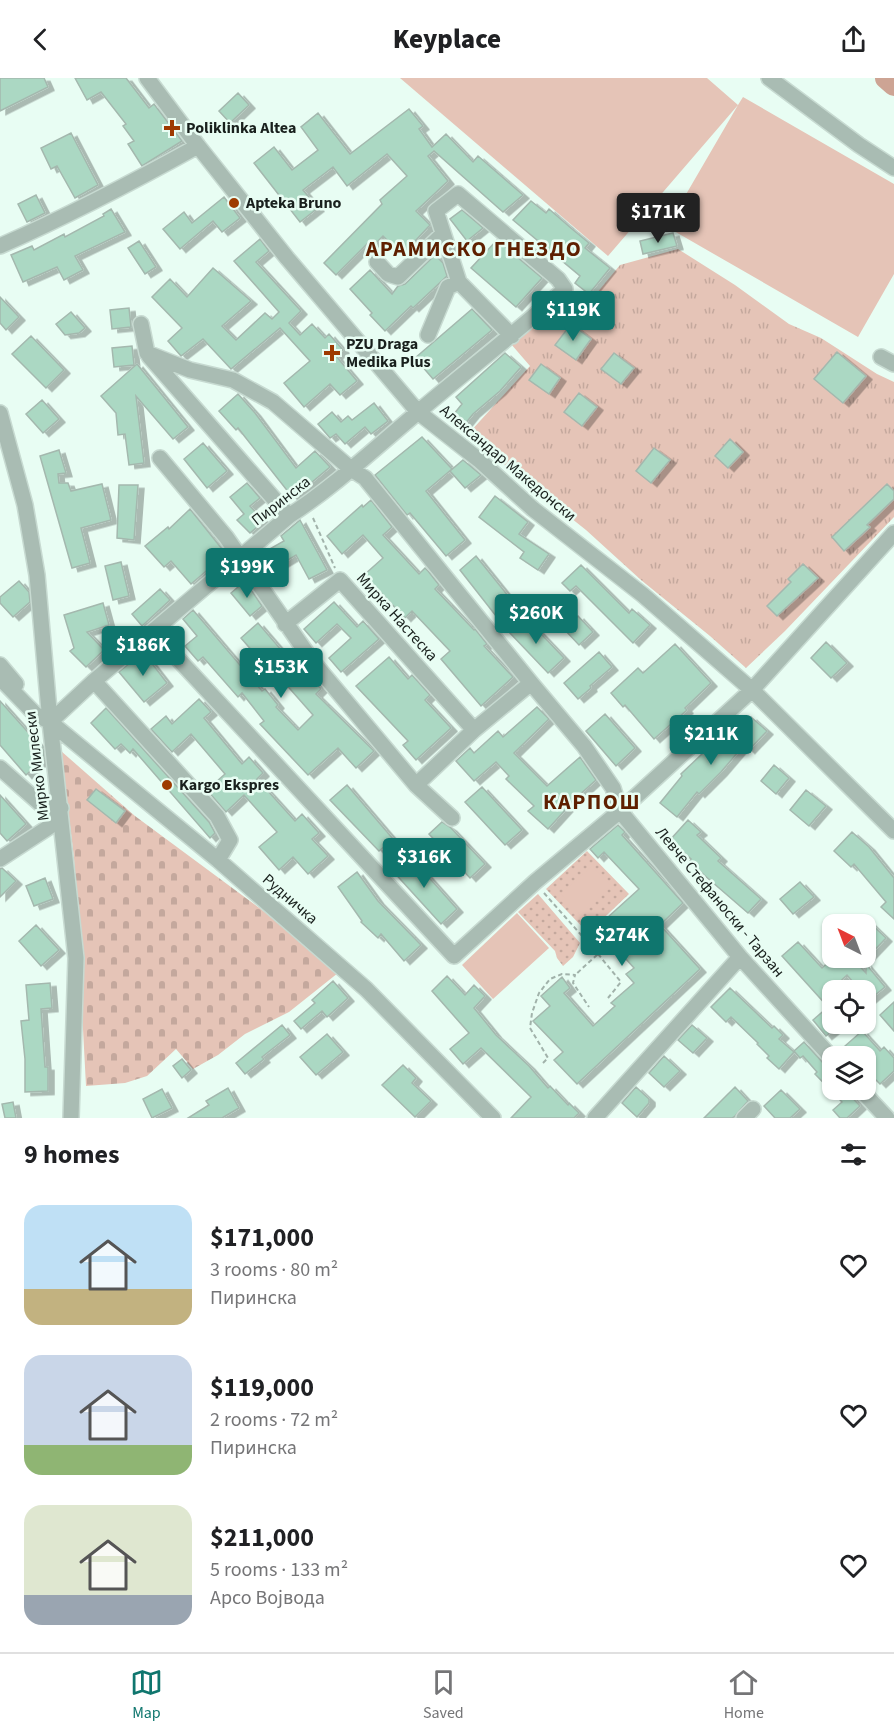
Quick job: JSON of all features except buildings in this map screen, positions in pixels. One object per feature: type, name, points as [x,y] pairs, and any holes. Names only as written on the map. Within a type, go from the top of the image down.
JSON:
[{"type":"street","name":"Александар Македонски","points":[[147,78],[287,258],[418,412],[479,460],[533,509],[643,594],[752,690],[894,831]]},
{"type":"street","points":[[769,78],[894,168]]},
{"type":"street","points":[[0,246],[64,217],[198,146]]},
{"type":"street","name":"Пиринска","points":[[50,722],[94,681],[289,516],[351,469],[512,336],[565,289],[558,279],[458,194],[436,211],[459,282],[512,336]]},
{"type":"street","points":[[377,262],[388,274],[398,277],[443,234]]},
{"type":"street","points":[[428,335],[448,287],[459,282]]},
{"type":"street","points":[[141,324],[147,353],[289,516]]},
{"type":"street","name":"Левче Стефаноски - Тарзан","points":[[147,353],[190,370],[233,380],[273,402],[351,469],[365,478],[584,746],[613,788],[620,811],[740,957],[822,1047]]},
{"type":"street","name":"Мирко Милески","points":[[0,413],[25,505],[37,575],[50,722],[61,808],[76,958],[71,1118]]},
{"type":"street","points":[[160,458],[226,537],[313,662],[416,785],[452,818]]},
{"type":"street","points":[[153,632],[454,956],[535,882],[620,811],[752,690],[894,533]]},
{"type":"street","name":"Мирка Настеска","points":[[285,624],[340,580],[474,730]]},
{"type":"street","name":"Рудничка","points":[[0,664],[50,722],[218,860],[366,989],[494,1118]]},
{"type":"street","name":"Рудничка","points":[[0,678],[35,714],[50,722]]},
{"type":"street","points":[[94,681],[217,816],[230,840],[218,860]]},
{"type":"street","points":[[416,785],[474,730],[531,683]]},
{"type":"street","points":[[0,768],[44,807],[61,808],[49,827],[0,859]]},
{"type":"street","points":[[595,1118],[740,957]]},
{"type":"street","points":[[870,1100],[887,1118]]},
{"type":"path","points":[[307,504],[340,580]]},
{"type":"path","points":[[535,882],[621,982],[608,998]]},
{"type":"path","points":[[589,1007],[573,983],[575,975],[598,954]]},
{"type":"path","points":[[543,1063],[549,1058],[530,1028],[539,993],[550,979],[561,974],[575,975]]},
{"type":"green space","points":[[400,78],[707,78],[738,105],[608,256]]},
{"type":"green space","points":[[743,97],[894,184],[894,274],[858,337],[667,227]]},
{"type":"green space","points":[[678,249],[735,285],[789,324],[821,338],[877,374],[894,382],[894,517],[785,631],[746,668],[641,580],[586,530],[498,460],[470,432],[530,366],[511,344],[570,291],[587,305],[620,265]]},
{"type":"green space","points":[[61,751],[135,816],[262,910],[338,973],[289,1012],[245,1034],[218,1055],[193,1069],[176,1049],[147,1076],[125,1083],[86,1086],[74,858]]},
{"type":"green space","points":[[587,851],[629,894],[588,933],[546,889]]},
{"type":"green space","points":[[592,866],[611,886],[580,915],[561,894]]},
{"type":"green space","points":[[538,894],[580,943],[573,957],[563,966],[555,951],[518,912]]},
{"type":"green space","points":[[517,913],[549,948],[493,999],[462,965]]},
{"type":"waterway","points":[[886,78],[894,85]]},
{"type":"place","name":"Poliklinka Altea","points":[[172,128]]},
{"type":"place","name":"Apteka Bruno","points":[[234,203]]},
{"type":"place","name":"PZU Draga Medika Plus","points":[[332,353]]},
{"type":"place","name":"Kargo Ekspres","points":[[167,785]]},
{"type":"district","name":"АРАМИСКО ГНЕЗДО","points":[[474,249]]},
{"type":"district","name":"КАРПОШ","points":[[592,802]]}]
